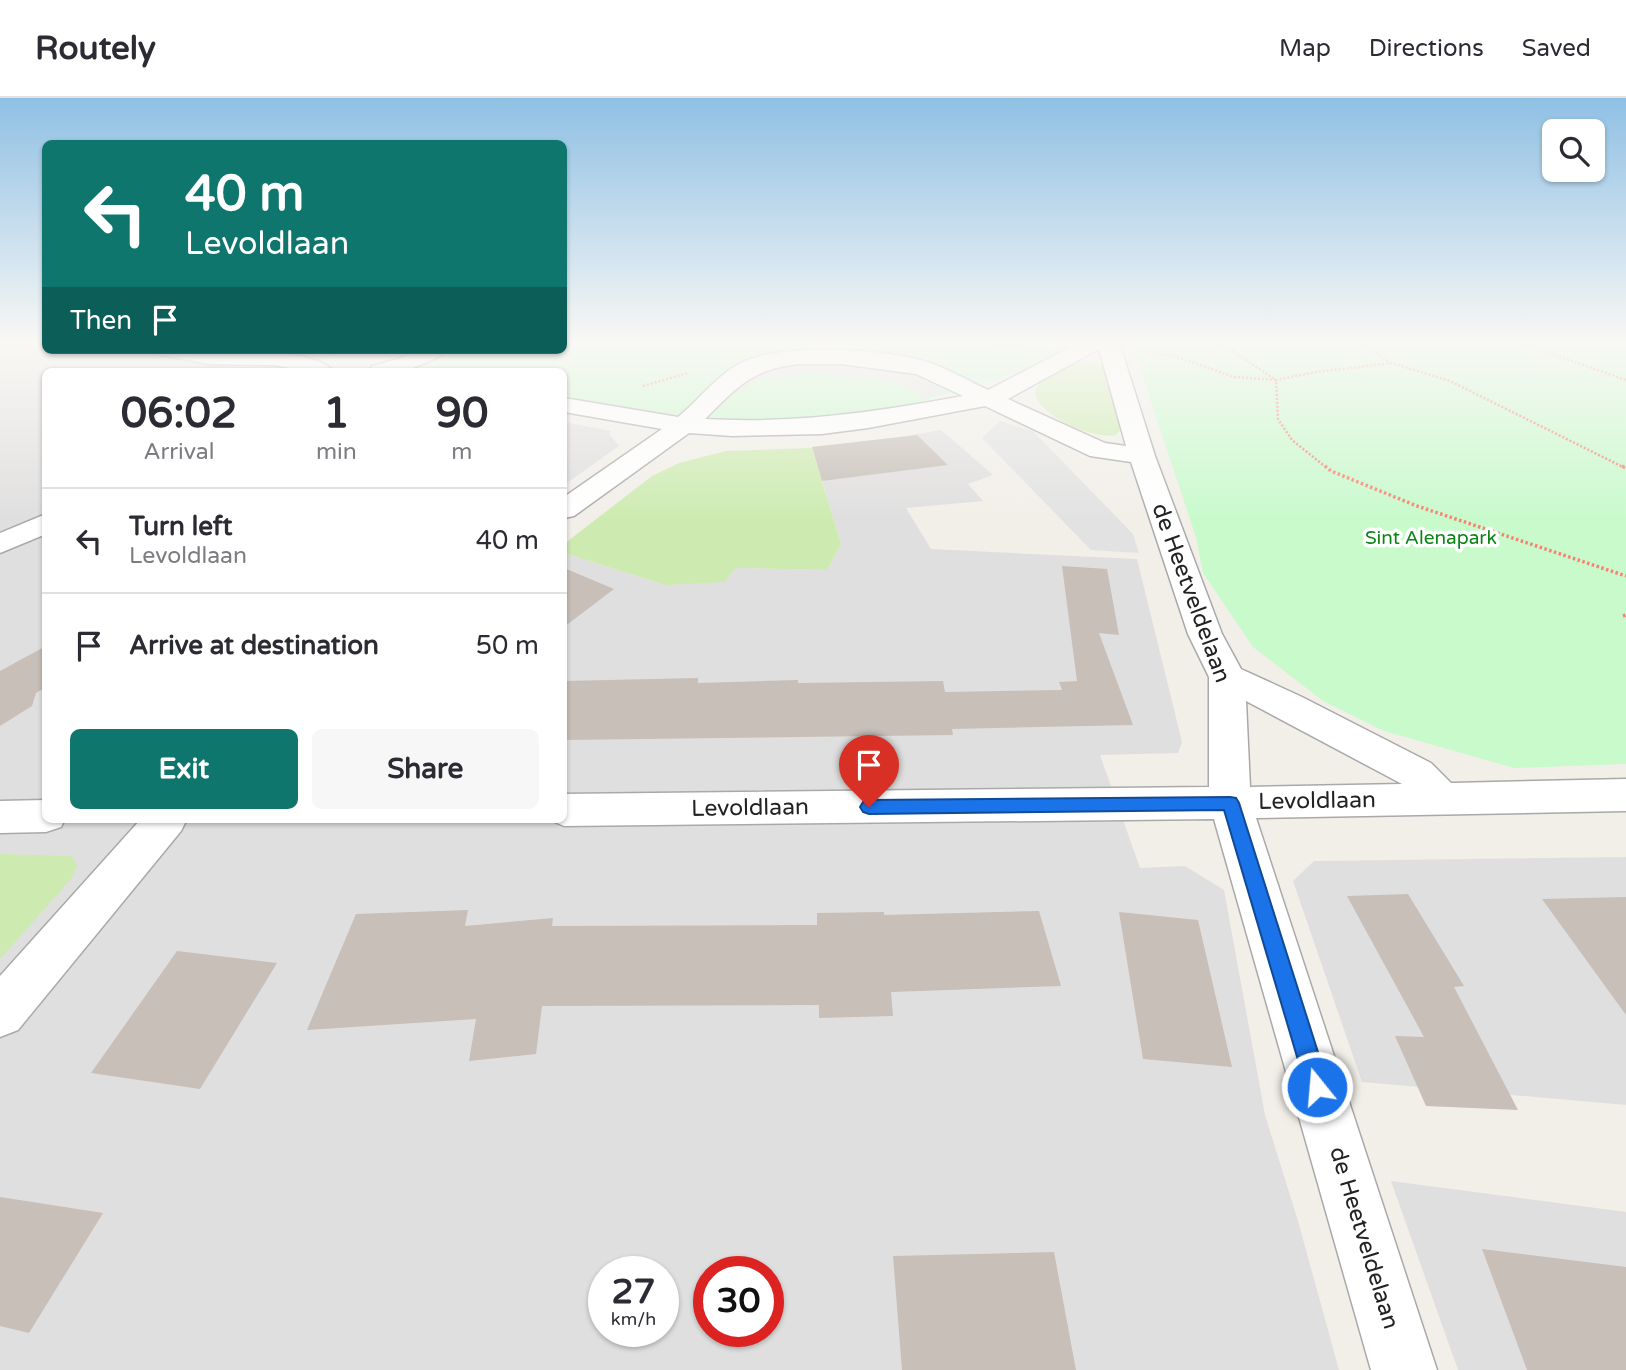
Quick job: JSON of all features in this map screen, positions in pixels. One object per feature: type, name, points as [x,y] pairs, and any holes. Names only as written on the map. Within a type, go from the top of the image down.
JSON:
[{"type":"street","points":[[567,508],[684,425],[709,401]]},
{"type":"street","points":[[567,406],[684,425],[732,428],[822,426],[911,414],[974,401]]},
{"type":"street","points":[[998,401],[1099,450],[1142,456]]},
{"type":"street","name":"de Heetveldelaan","points":[[1126,401],[1142,456],[1205,634],[1227,677],[1230,803],[1404,1370]]},
{"type":"street","points":[[0,544],[42,525]]},
{"type":"street","name":"Levoldlaan","points":[[1227,677],[1289,706],[1416,774],[1440,798]]},
{"type":"street","name":"Levoldlaan","points":[[567,810],[1230,803],[1626,795]]},
{"type":"street","points":[[0,817],[42,816]]},
{"type":"street","points":[[0,1013],[163,823]]},
{"type":"path","points":[[1277,401],[1278,419],[1292,440],[1331,471],[1417,506],[1626,576]]},
{"type":"path","points":[[1491,401],[1626,468]]},
{"type":"shaded area","points":[[0,401],[42,401],[42,823],[567,823],[567,554],[665,585],[736,568],[827,570],[841,544],[812,447],[889,439],[941,430],[993,475],[968,484],[983,501],[906,508],[931,549],[1137,559],[1182,742],[1178,753],[1100,755],[1140,868],[1185,866],[1224,890],[1265,1115],[1298,1221],[1339,1370],[0,1370]]},
{"type":"shaded area","points":[[1000,421],[1033,431],[1133,534],[1139,553],[1091,550],[982,438]]},
{"type":"shaded area","points":[[567,423],[611,431],[609,434],[619,446],[567,483]]},
{"type":"shaded area","points":[[1626,857],[1626,1105],[1362,1082],[1293,881],[1314,861]]},
{"type":"shaded area","points":[[1391,1181],[1626,1212],[1626,1370],[1458,1370]]},
{"type":"green space","points":[[580,401],[920,401],[892,409],[810,418],[727,418],[645,411]]},
{"type":"green space","points":[[1039,401],[1114,401],[1121,429],[1116,435],[1095,434],[1068,424],[1045,409]]},
{"type":"green space","name":"Sint Alenapark","points":[[1151,401],[1626,401],[1626,764],[1514,768],[1384,731],[1323,701],[1253,647],[1203,573],[1196,537]]},
{"type":"green space","points":[[812,448],[841,544],[827,570],[736,568],[724,582],[665,585],[567,554],[567,542],[652,476],[679,463],[726,451]]},
{"type":"green space","points":[[0,854],[72,856],[77,866],[71,879],[0,959]]},
{"type":"building","points":[[917,435],[948,465],[822,481],[812,447]]},
{"type":"building","points":[[1062,566],[1107,569],[1119,635],[1099,633],[1133,725],[952,729],[953,735],[567,740],[567,681],[698,678],[698,683],[798,680],[798,683],[943,681],[945,692],[1062,690],[1059,682],[1077,681]]},
{"type":"building","points":[[567,569],[614,589],[567,625]]},
{"type":"building","points":[[42,648],[42,689],[36,693],[32,706],[0,726],[0,671]]},
{"type":"building","points":[[1408,894],[1464,986],[1454,987],[1518,1110],[1426,1106],[1395,1036],[1424,1037],[1347,896]]},
{"type":"building","points":[[1626,897],[1626,1015],[1542,899]]},
{"type":"building","points":[[468,910],[465,926],[553,918],[552,926],[817,925],[817,913],[884,912],[884,915],[1039,911],[1061,986],[891,992],[893,1016],[819,1018],[819,1005],[542,1006],[536,1054],[469,1061],[476,1019],[307,1030],[356,914]]},
{"type":"building","points":[[1119,912],[1198,920],[1232,1067],[1143,1059]]},
{"type":"building","points":[[177,951],[277,963],[200,1089],[91,1073]]},
{"type":"building","points":[[0,1197],[103,1213],[29,1333],[0,1326]]},
{"type":"building","points":[[1482,1249],[1626,1267],[1626,1370],[1527,1370]]},
{"type":"building","points":[[1054,1252],[1076,1370],[902,1370],[893,1256]]},
{"type":"route","points":[[869,807],[1230,803],[1317,1087]]}]
